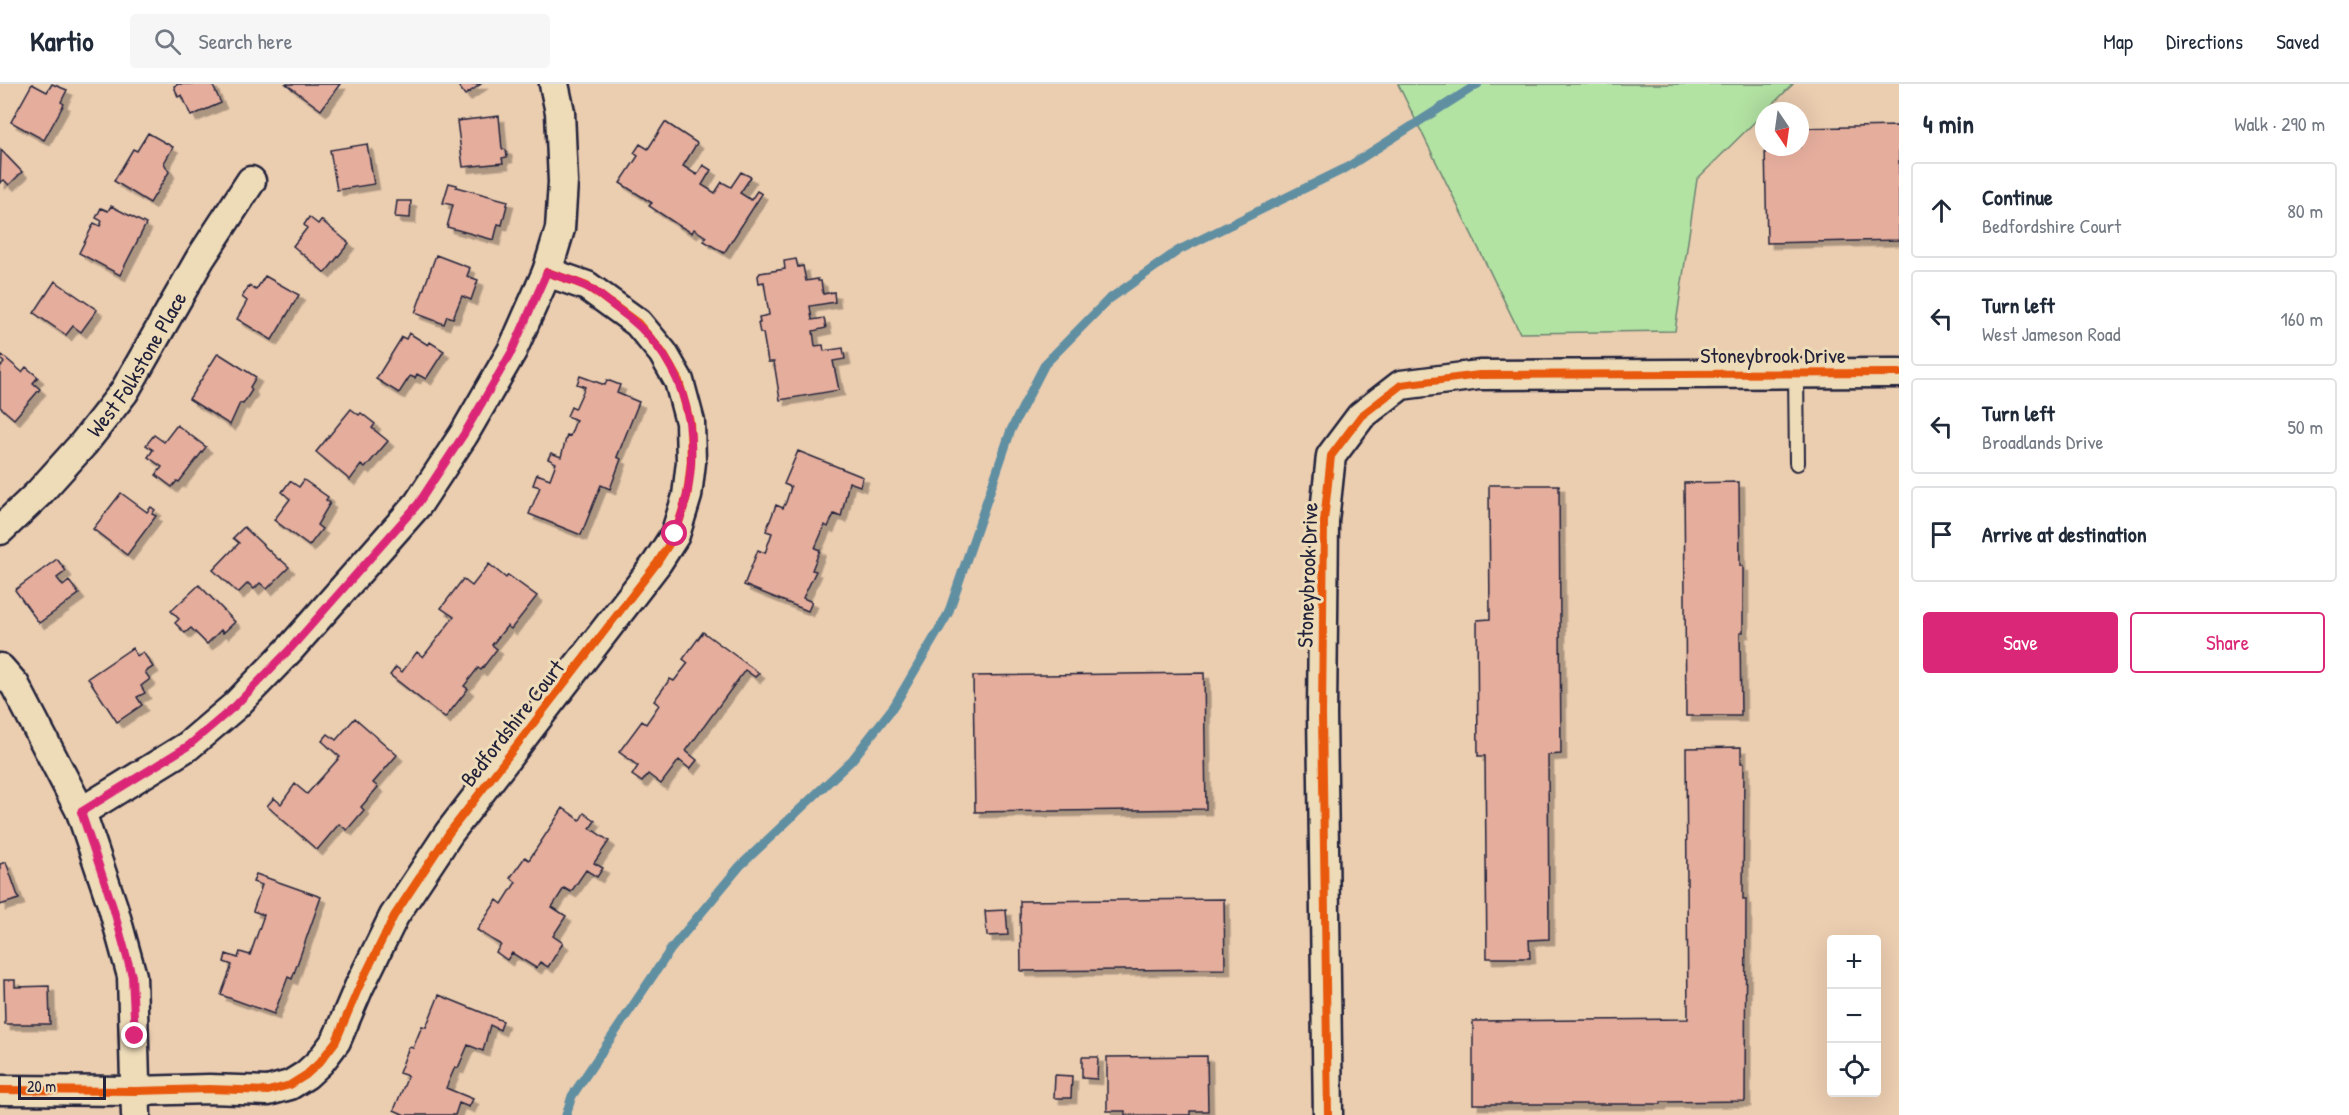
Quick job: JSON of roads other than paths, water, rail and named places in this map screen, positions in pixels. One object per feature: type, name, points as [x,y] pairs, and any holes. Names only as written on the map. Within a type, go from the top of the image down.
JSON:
[{"type":"street","points":[[81,812],[188,746],[235,706],[290,649],[418,504],[464,434],[512,351],[547,272],[560,230],[563,182],[560,112],[554,84]]},
{"type":"street","name":"West Folkstone Place","points":[[0,530],[38,494],[77,451],[124,392],[200,259],[251,181]]},
{"type":"street","name":"Bedfordshire Court","points":[[0,1090],[136,1103],[208,1089],[268,1091],[290,1085],[306,1075],[320,1062],[336,1041],[359,987],[394,916],[449,833],[657,563],[675,534],[687,496],[691,462],[690,422],[679,381],[663,353],[638,323],[587,286],[547,272]]},
{"type":"street","name":"Stoneybrook Drive","points":[[1328,1115],[1322,702],[1324,521],[1331,456],[1361,416],[1401,385],[1479,375],[1899,373]]},
{"type":"street","points":[[0,668],[15,685],[81,812],[113,907],[132,976],[136,1103]]},
{"type":"lane","points":[[1796,373],[1797,463]]},
{"type":"waterway","points":[[566,1115],[572,1096],[671,949],[740,866],[852,760],[894,706],[948,614],[1011,430],[1045,364],[1108,300],[1179,250],[1346,168],[1478,84]]}]
